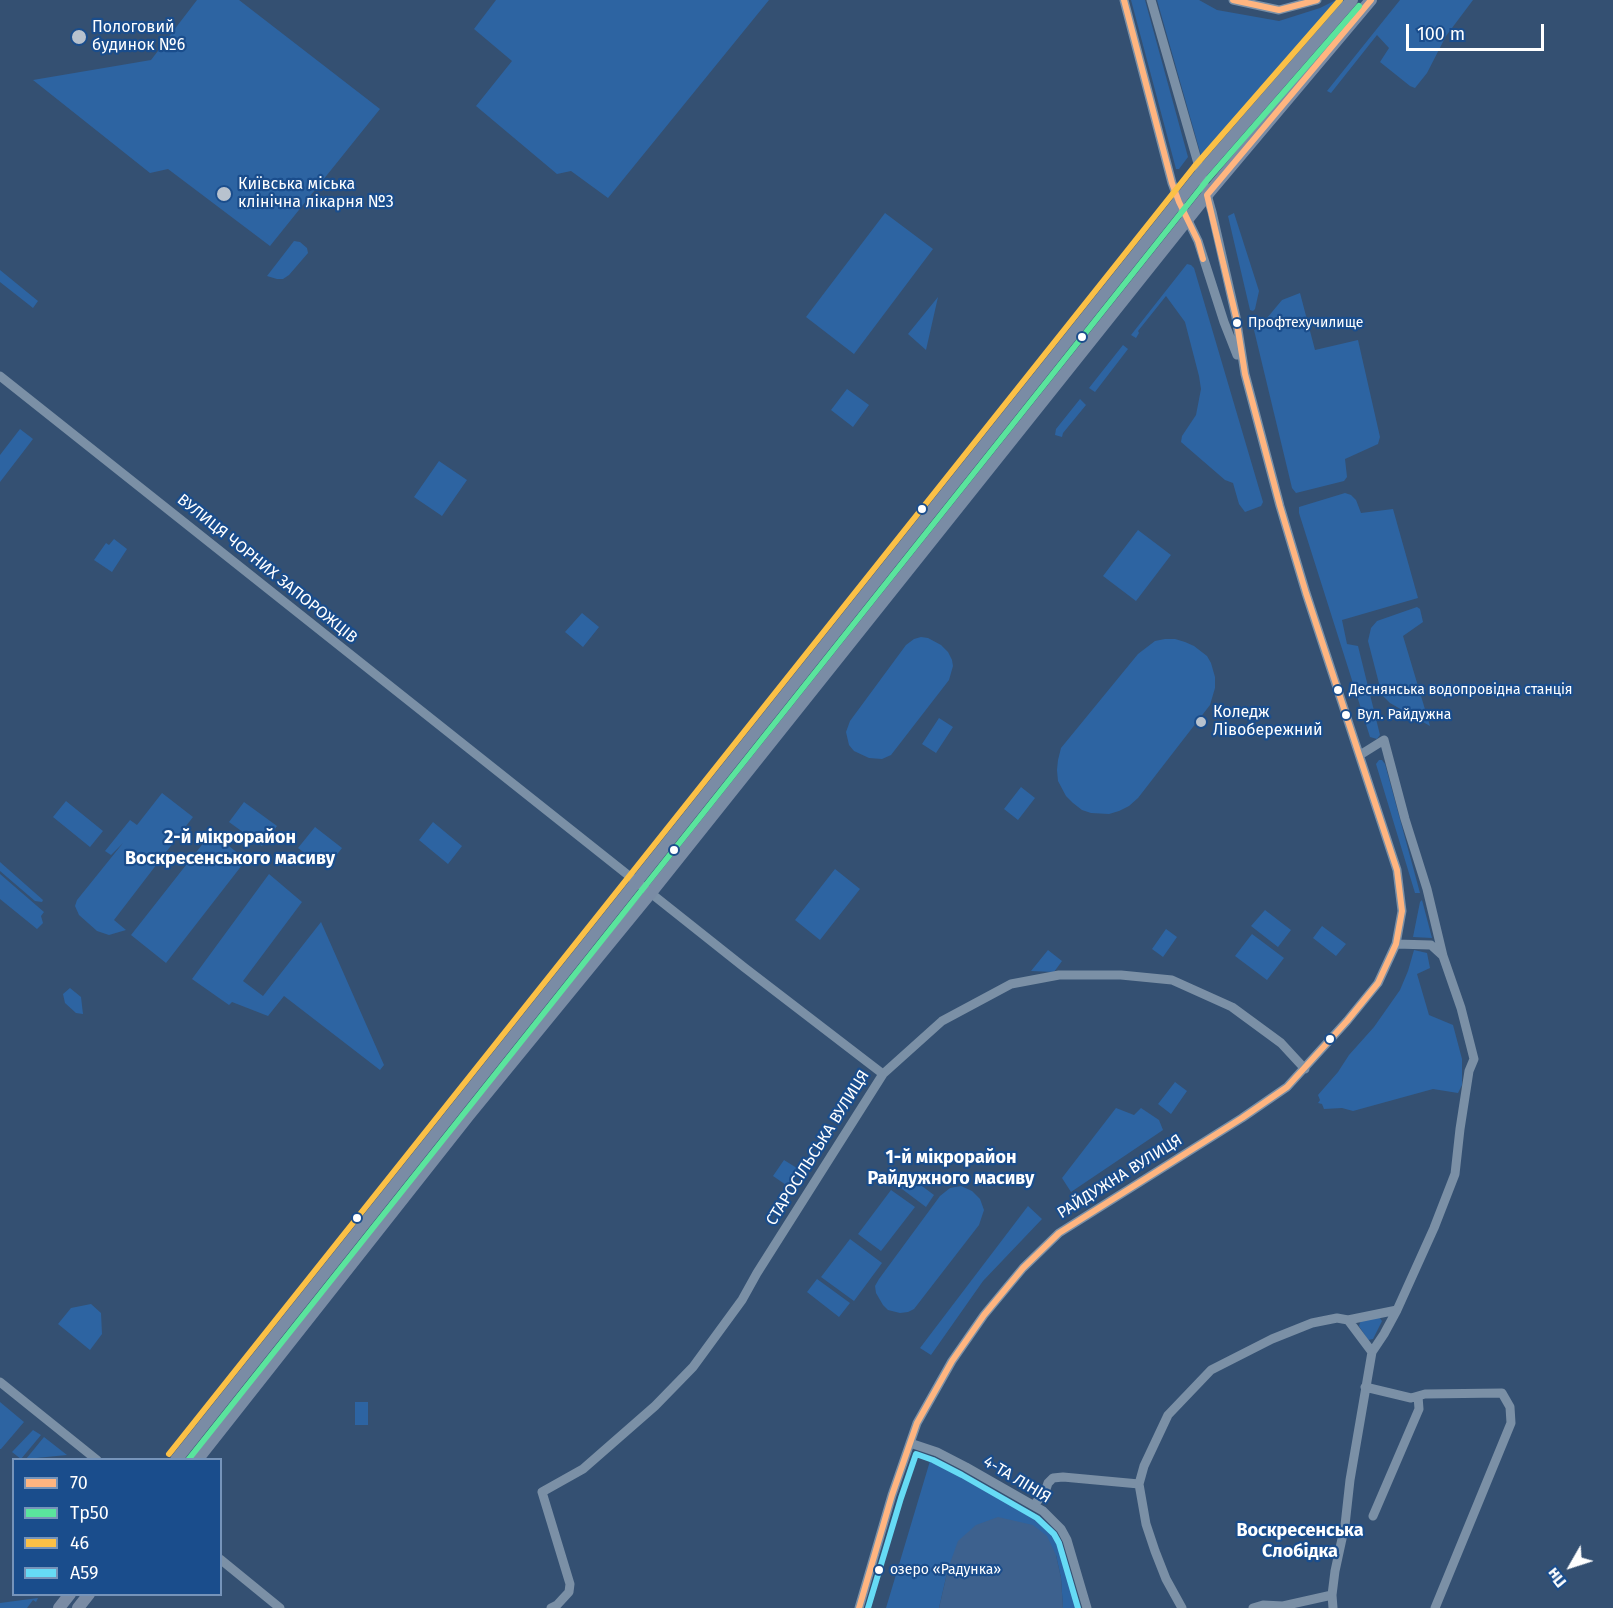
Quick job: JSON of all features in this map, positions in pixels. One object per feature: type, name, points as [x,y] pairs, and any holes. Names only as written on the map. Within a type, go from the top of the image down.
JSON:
[{"type":"main road","points":[[178,1458],[1201,173],[1352,0]]},
{"type":"main road","points":[[199,1458],[469,1115],[650,893],[1207,195],[1371,0]]},
{"type":"main road","points":[[59,1608],[68,1596]]},
{"type":"main road","points":[[78,1608],[87,1596]]},
{"type":"street","points":[[1124,0],[1172,183],[1198,241],[1224,322],[1245,374]]},
{"type":"street","points":[[1151,0],[1207,195],[1236,317],[1245,374]]},
{"type":"street","points":[[1233,0],[1279,10],[1317,0]]},
{"type":"street","name":"РАЙДУЖНА ВУЛИЦЯ","points":[[859,1608],[892,1496],[917,1423],[946,1371],[984,1315],[1023,1268],[1059,1233],[1242,1118],[1287,1087],[1347,1022],[1378,984],[1396,944],[1401,911],[1397,870],[1306,593],[1245,374]]},
{"type":"street","name":"ВУЛИЦЯ ЧОРНИХ ЗАПОРОЖЦІВ","points":[[0,376],[636,882],[883,1074]]},
{"type":"street","points":[[1333,1608],[1335,1571],[1345,1526],[1350,1480],[1372,1352],[1397,1310],[1434,1228],[1455,1174],[1468,1079],[1474,1059],[1461,1008],[1443,956],[1427,890],[1384,740],[1360,755]]},
{"type":"street","points":[[1396,944],[1431,945],[1443,956]]},
{"type":"street","name":"СТАРОСІЛЬСЬКА ВУЛИЦЯ","points":[[551,1608],[569,1592],[570,1584],[542,1492],[583,1469],[655,1406],[693,1367],[742,1300],[883,1074],[942,1021],[1011,984],[1059,975],[1172,980],[1232,1007],[1281,1043],[1305,1069]]},
{"type":"street","points":[[1182,1608],[1166,1579],[1155,1551],[1146,1524],[1139,1484],[1144,1466],[1168,1415],[1211,1370],[1272,1339],[1312,1323],[1337,1318],[1348,1320],[1397,1310]]},
{"type":"street","points":[[1348,1320],[1372,1352]]},
{"type":"street","points":[[0,1382],[95,1458]]},
{"type":"street","points":[[1365,1387],[1411,1398],[1425,1394],[1502,1393],[1510,1407],[1511,1423],[1435,1608]]},
{"type":"street","points":[[1373,1516],[1419,1409],[1418,1396]]},
{"type":"street","name":"4-ТА ЛІНІЯ","points":[[910,1443],[937,1452],[1043,1511],[1061,1529],[1068,1540],[1087,1608]]},
{"type":"street","points":[[1034,1505],[1053,1478],[1139,1484]]},
{"type":"street","points":[[222,1561],[280,1608]]},
{"type":"street","points":[[1253,1608],[1263,1605],[1283,1606],[1332,1595]]},
{"type":"shaded area","points":[[197,0],[239,0],[380,109],[270,246],[168,169],[150,173],[33,80],[151,60]]},
{"type":"shaded area","points":[[496,0],[769,0],[608,198],[571,171],[557,174],[476,106],[512,61],[474,29]]},
{"type":"shaded area","points":[[1131,0],[1145,0],[1188,157],[1179,169],[1176,169]]},
{"type":"shaded area","points":[[1157,0],[1199,0],[1217,10],[1279,21],[1320,8],[1336,0],[1344,0],[1202,159]]},
{"type":"shaded area","points":[[1400,0],[1473,0],[1446,36],[1427,73],[1415,88],[1380,62],[1389,48],[1377,35],[1331,93],[1327,91]]},
{"type":"shaded area","points":[[885,213],[933,249],[854,354],[806,317]]},
{"type":"shaded area","points":[[1234,213],[1259,291],[1253,311],[1250,310],[1228,216]]},
{"type":"shaded area","points":[[294,241],[300,242],[307,248],[308,253],[283,279],[267,276]]},
{"type":"shaded area","points":[[1187,264],[1194,268],[1263,502],[1261,506],[1245,512],[1239,504],[1233,483],[1225,480],[1181,442],[1182,436],[1196,415],[1201,389],[1185,322],[1166,296],[1138,331],[1136,338],[1131,335]]},
{"type":"shaded area","points":[[0,270],[38,301],[33,308],[0,282]]},
{"type":"shaded area","points":[[1300,293],[1315,350],[1358,340],[1380,437],[1378,444],[1345,459],[1347,477],[1344,481],[1296,493],[1292,488],[1254,330],[1282,300]]},
{"type":"shaded area","points":[[938,297],[926,350],[908,334]]},
{"type":"shaded area","points":[[1123,345],[1128,349],[1095,392],[1089,388]]},
{"type":"shaded area","points":[[847,389],[869,405],[853,427],[831,410]]},
{"type":"shaded area","points":[[1080,399],[1086,405],[1062,437],[1055,435],[1056,429]]},
{"type":"shaded area","points":[[20,429],[33,439],[0,482],[0,455]]},
{"type":"shaded area","points":[[439,461],[467,480],[442,516],[414,497]]},
{"type":"shaded area","points":[[1345,493],[1356,500],[1361,513],[1393,509],[1418,598],[1342,620],[1347,644],[1358,646],[1380,735],[1377,739],[1370,737],[1299,513],[1299,507]]},
{"type":"shaded area","points":[[1138,530],[1171,555],[1136,601],[1103,576]]},
{"type":"shaded area","points":[[114,539],[127,549],[112,572],[94,560],[106,543],[109,545]]},
{"type":"shaded area","points":[[1417,607],[1420,609],[1423,622],[1403,636],[1430,726],[1390,703],[1382,695],[1368,641],[1371,628],[1377,621]]},
{"type":"shaded area","points":[[582,613],[599,627],[583,647],[565,632]]},
{"type":"shaded area","points":[[921,637],[941,645],[948,652],[953,666],[949,680],[891,755],[882,759],[869,758],[854,751],[849,745],[846,732],[850,721],[906,645]]},
{"type":"shaded area","points":[[1165,639],[1185,642],[1207,656],[1215,677],[1215,688],[1210,705],[1138,798],[1129,806],[1109,814],[1082,810],[1066,796],[1058,781],[1057,770],[1061,748],[1138,654],[1155,641]]},
{"type":"shaded area","points":[[939,718],[953,727],[936,753],[922,744]]},
{"type":"shaded area","points":[[1379,760],[1385,764],[1420,893],[1415,893],[1376,764]]},
{"type":"shaded area","points":[[1021,787],[1035,798],[1018,820],[1004,809]]},
{"type":"shaded area","points":[[162,793],[193,817],[114,920],[126,930],[109,935],[97,931],[79,915],[75,906],[77,900],[123,843],[111,855],[105,851],[130,820],[137,825]]},
{"type":"shaded area","points":[[66,801],[103,831],[90,847],[53,817]]},
{"type":"shaded area","points":[[244,802],[277,826],[262,846],[229,822]]},
{"type":"shaded area","points":[[433,822],[462,846],[448,864],[419,840]]},
{"type":"shaded area","points":[[315,827],[342,848],[335,857],[311,858],[298,848]]},
{"type":"shaded area","points":[[212,832],[246,860],[166,963],[131,935]]},
{"type":"shaded area","points":[[0,862],[43,900],[42,902],[35,901],[0,871]]},
{"type":"shaded area","points":[[835,869],[860,889],[820,940],[795,920]]},
{"type":"shaded area","points":[[0,874],[44,912],[41,916],[43,923],[37,929],[0,899]]},
{"type":"shaded area","points":[[269,874],[302,902],[243,981],[263,996],[321,922],[384,1065],[380,1070],[284,996],[268,1016],[232,1002],[229,1005],[192,979]]},
{"type":"shaded area","points":[[1422,900],[1432,938],[1413,937]]},
{"type":"shaded area","points":[[1265,910],[1291,930],[1278,947],[1251,926]]},
{"type":"shaded area","points":[[1322,926],[1346,944],[1336,956],[1313,938]]},
{"type":"shaded area","points":[[1166,929],[1177,937],[1163,957],[1152,949]]},
{"type":"shaded area","points":[[1252,934],[1284,958],[1267,980],[1235,956]]},
{"type":"shaded area","points":[[1048,950],[1062,961],[1054,972],[1031,971]]},
{"type":"shaded area","points":[[1414,950],[1427,953],[1430,968],[1417,974],[1429,1015],[1453,1025],[1462,1059],[1462,1085],[1458,1093],[1433,1089],[1353,1111],[1342,1108],[1324,1109],[1322,1104],[1318,1103],[1320,1100],[1318,1095],[1374,1027],[1400,990]]},
{"type":"shaded area","points":[[70,988],[81,997],[83,1014],[76,1013],[65,1003],[63,994]]},
{"type":"shaded area","points":[[1175,1082],[1187,1091],[1171,1114],[1158,1104]]},
{"type":"shaded area","points":[[1116,1108],[1134,1115],[1141,1108],[1159,1120],[1163,1130],[1071,1192],[1062,1178]]},
{"type":"shaded area","points":[[784,1160],[800,1170],[789,1187],[773,1176]]},
{"type":"shaded area","points":[[903,1172],[934,1195],[926,1207],[894,1183]]},
{"type":"shaded area","points":[[961,1186],[972,1191],[980,1199],[984,1210],[979,1225],[914,1309],[900,1313],[888,1310],[876,1293],[875,1286],[879,1279],[940,1196],[950,1188]]},
{"type":"shaded area","points":[[891,1190],[915,1207],[881,1251],[858,1234]]},
{"type":"shaded area","points":[[1028,1206],[1042,1219],[983,1281],[931,1355],[920,1348]]},
{"type":"shaded area","points":[[850,1239],[882,1263],[854,1301],[821,1277]]},
{"type":"shaded area","points":[[817,1279],[850,1303],[839,1317],[807,1292]]},
{"type":"shaded area","points":[[91,1304],[101,1313],[102,1334],[90,1350],[58,1324],[71,1308]]},
{"type":"shaded area","points":[[1379,1317],[1382,1321],[1373,1339],[1368,1340],[1359,1326],[1361,1320]]},
{"type":"shaded area","points":[[0,1402],[24,1422],[1,1449],[0,1449]]},
{"type":"shaded area","points":[[355,1402],[368,1402],[368,1425],[355,1425]]},
{"type":"shaded area","points":[[33,1430],[41,1435],[22,1458],[12,1452]]},
{"type":"shaded area","points":[[44,1437],[67,1455],[36,1458],[27,1458]]},
{"type":"shaded area","points":[[930,1461],[942,1464],[1038,1518],[1052,1530],[1061,1544],[1079,1608],[1063,1608],[1061,1578],[1056,1555],[948,1569],[939,1608],[886,1608]]},
{"type":"shaded area","points":[[998,1517],[1033,1525],[1047,1536],[1056,1555],[1061,1578],[1063,1608],[939,1608],[948,1569],[958,1541],[976,1525]]},
{"type":"shaded area","points":[[38,1598],[36,1602],[33,1600],[27,1608],[0,1608],[0,1603]]},
{"type":"transit line","name":"70","points":[[1124,0],[1172,183],[1198,241],[1203,259]]},
{"type":"transit line","name":"70","points":[[1233,0],[1279,10],[1317,0]]},
{"type":"transit line","name":"46","points":[[169,1454],[1194,167],[1340,0]]},
{"type":"transit line","name":"70","points":[[859,1608],[892,1495],[917,1423],[952,1361],[984,1315],[1023,1268],[1059,1233],[1242,1118],[1287,1087],[1378,983],[1396,944],[1402,911],[1397,870],[1306,593],[1280,506],[1245,374],[1236,317],[1207,195],[1371,0]]},
{"type":"transit line","name":"Тр50","points":[[190,1458],[1208,179],[1359,6]]},
{"type":"transit line","name":"А59","points":[[868,1608],[916,1454],[962,1475],[1037,1518],[1054,1534],[1059,1543],[1078,1608]]},
{"type":"place","name":"Пологовий будинок №6","points":[[79,37]]},
{"type":"place","name":"Київська міська клінічна лікарня №3","points":[[224,194]]},
{"type":"place","name":"Профтехучилище","points":[[1237,323]]},
{"type":"place","name":"Деснянська водопровідна станція","points":[[1338,690]]},
{"type":"place","name":"Вул. Райдужна","points":[[1346,715]]},
{"type":"place","name":"Коледж Лівобережний","points":[[1201,722]]},
{"type":"place","name":"озеро «Радунка»","points":[[879,1570]]},
{"type":"district","name":"2-й мікрорайон Воскресенського масиву","points":[[230,848]]},
{"type":"district","name":"1-й мікрорайон Райдужного масиву","points":[[951,1168]]},
{"type":"district","name":"Воскресенська Слобідка","points":[[1300,1541]]}]
